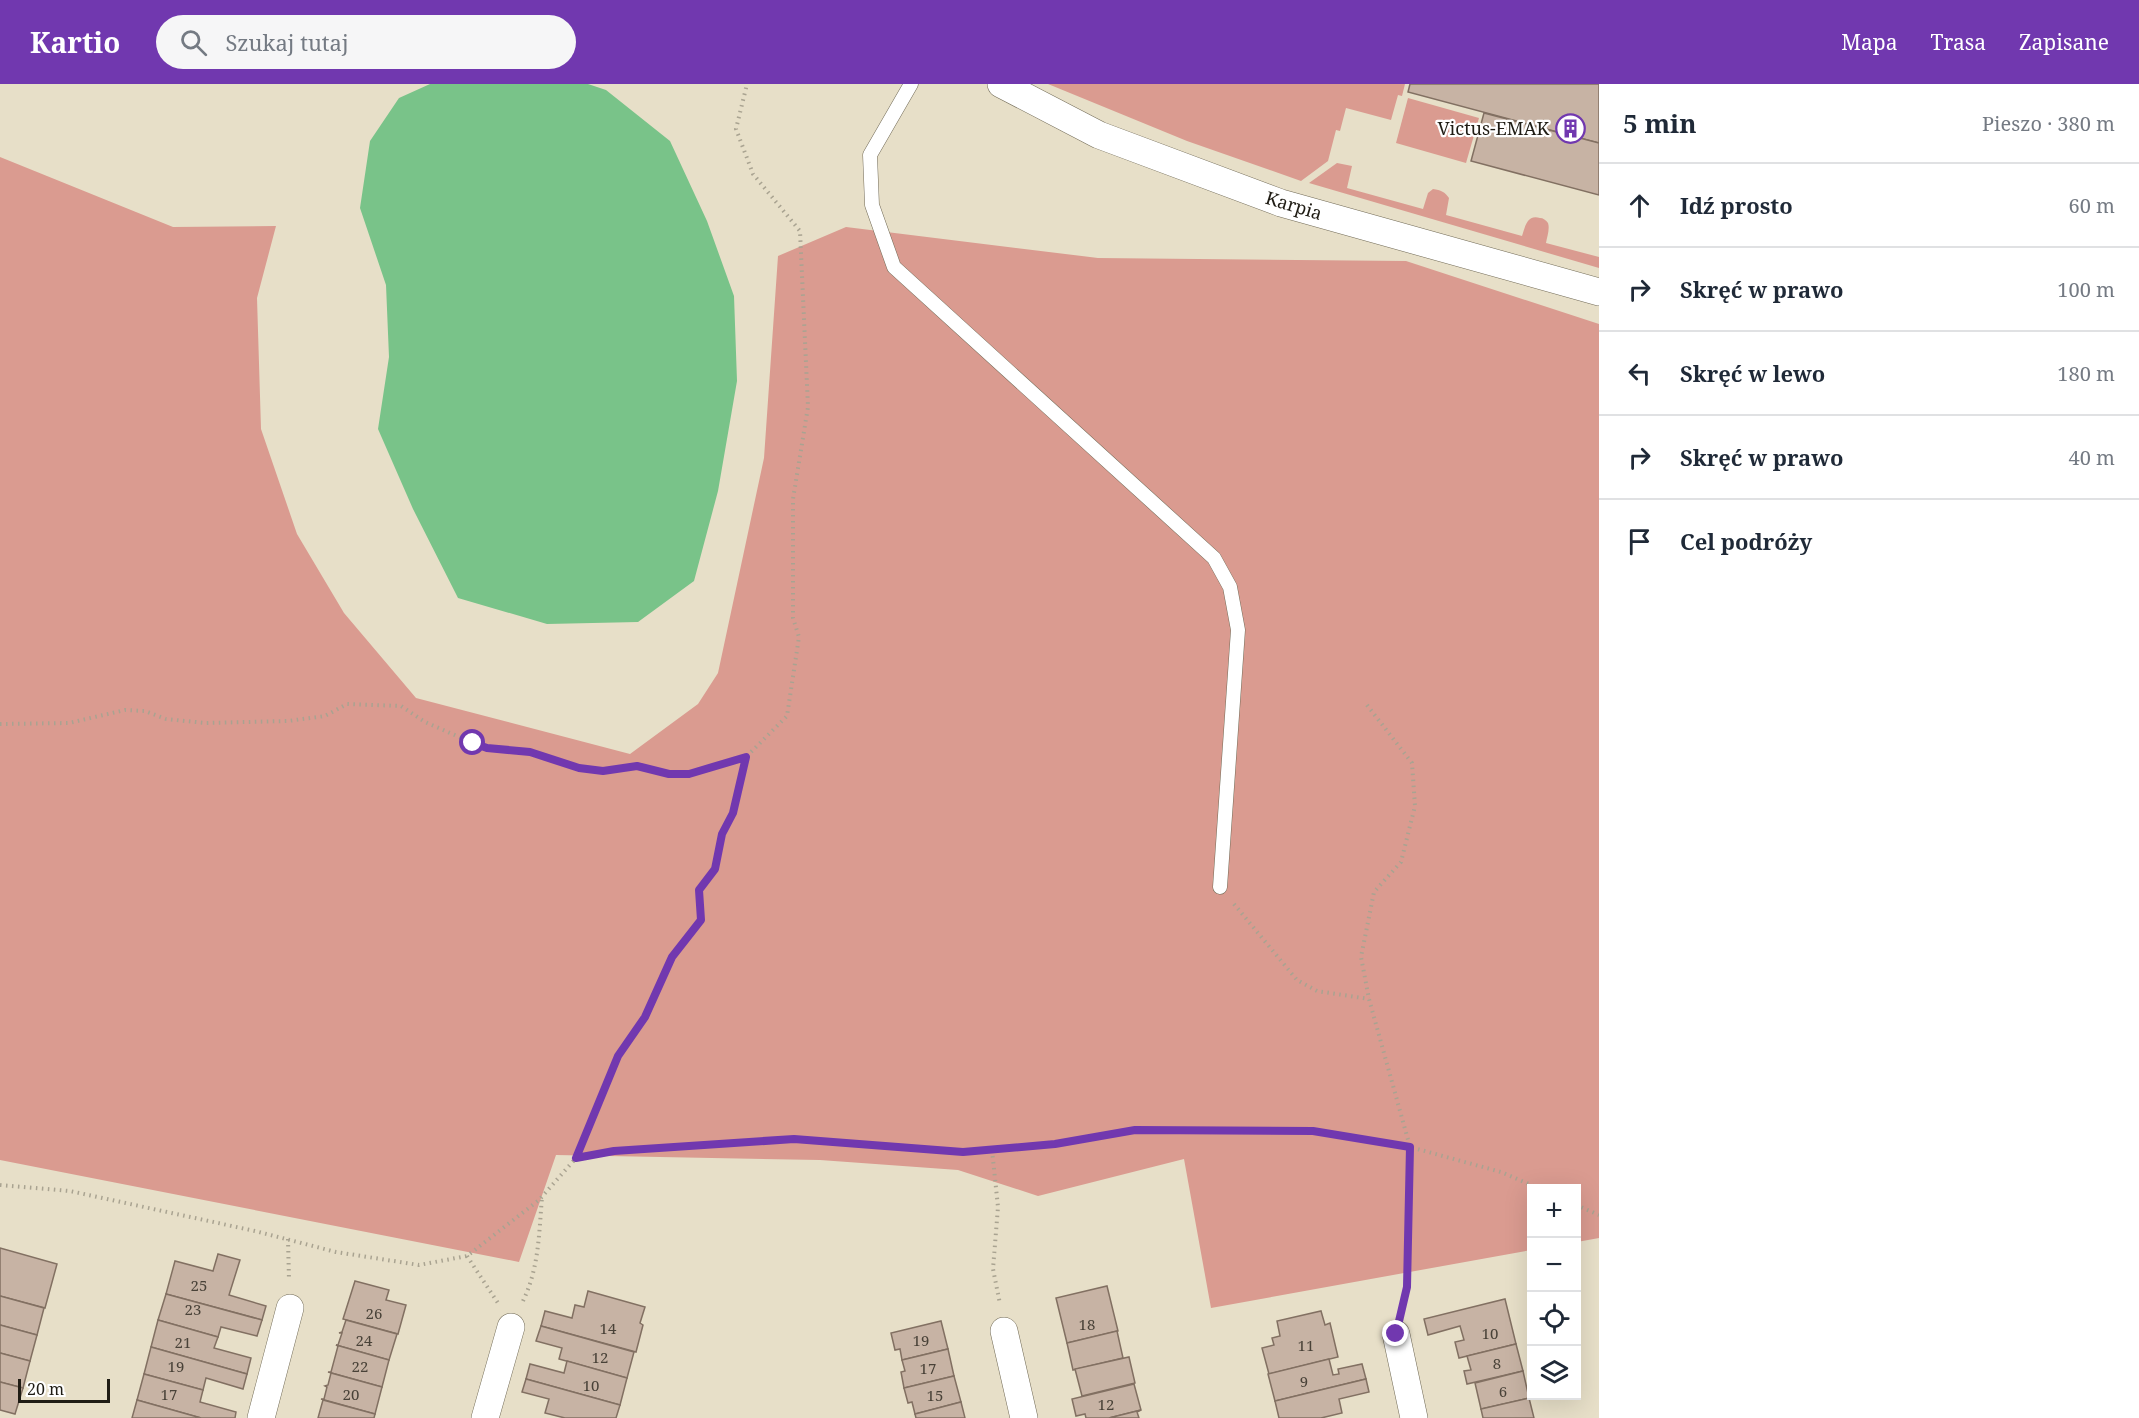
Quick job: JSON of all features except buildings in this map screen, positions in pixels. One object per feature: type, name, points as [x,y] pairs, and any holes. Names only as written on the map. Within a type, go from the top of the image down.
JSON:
[{"type":"street","name":"Karpia","points":[[1001,84],[1099,135],[1281,203],[1599,292]]},
{"type":"street","points":[[261,1418],[290,1308]]},
{"type":"street","points":[[485,1418],[511,1327]]},
{"type":"street","points":[[1004,1331],[1024,1418]]},
{"type":"street","points":[[1396,1334],[1414,1418]]},
{"type":"lane","points":[[911,84],[870,154],[872,205],[894,267],[1214,558],[1230,587],[1238,630],[1220,887]]},
{"type":"path","points":[[0,724],[69,723],[125,710],[145,711],[166,719],[205,723],[288,721],[325,716],[347,704],[401,706],[425,722],[487,748],[530,752],[579,768],[603,771],[637,766],[669,774],[689,774],[746,757],[787,716],[799,637],[793,618],[793,499],[807,407],[800,231],[753,174],[736,129],[747,84]]},
{"type":"path","points":[[1367,705],[1412,763],[1415,806],[1401,861],[1374,892],[1361,957],[1369,999],[1410,1147],[1407,1287],[1396,1334]]},
{"type":"path","points":[[0,1185],[70,1191],[336,1251],[419,1265],[467,1256],[542,1196],[576,1158],[618,1056],[645,1017],[672,957],[701,920],[699,890],[715,869],[722,834],[733,813],[746,757]]},
{"type":"path","points":[[1220,887],[1297,980],[1317,991],[1369,999]]},
{"type":"path","points":[[576,1158],[614,1151],[794,1139],[963,1152],[1055,1144],[1135,1130],[1313,1131],[1410,1147],[1501,1172],[1529,1184]]},
{"type":"path","points":[[993,1150],[998,1207],[993,1269],[1004,1331]]},
{"type":"path","points":[[511,1327],[531,1285],[537,1262],[542,1196]]},
{"type":"path","points":[[1581,1207],[1599,1215]]},
{"type":"path","points":[[288,1239],[290,1308]]},
{"type":"path","points":[[467,1256],[492,1291],[511,1327]]},
{"type":"shaded area","points":[[430,84],[588,84],[606,90],[670,141],[707,221],[734,296],[737,381],[718,491],[694,581],[638,622],[547,624],[458,598],[413,509],[378,429],[389,357],[386,285],[360,208],[370,141],[399,98]]},
{"type":"shaded area","points":[[1048,84],[1405,84],[1402,96],[1398,95],[1391,120],[1346,108],[1340,131],[1336,130],[1328,161],[1301,181],[1187,141]]},
{"type":"shaded area","points":[[1408,98],[1479,118],[1466,163],[1396,143]]},
{"type":"shaded area","points":[[0,157],[173,227],[276,226],[257,298],[261,429],[297,534],[344,613],[416,698],[630,754],[698,704],[718,673],[764,458],[778,256],[846,227],[1098,258],[1406,261],[1599,324],[1599,1238],[1581,1241],[1581,1184],[1527,1184],[1527,1251],[1211,1308],[1184,1159],[1038,1196],[958,1170],[820,1160],[556,1155],[519,1262],[0,1160]]},
{"type":"shaded area","points":[[1337,163],[1352,166],[1347,188],[1423,209],[1428,193],[1433,189],[1438,190],[1449,198],[1446,215],[1522,236],[1529,220],[1536,217],[1543,219],[1549,225],[1546,243],[1599,257],[1599,268],[1309,183]]},
{"type":"place","name":"Victus-EMAK","points":[[1570,128]]},
{"type":"route","points":[[473,743],[487,748],[530,752],[579,768],[603,771],[637,766],[669,774],[689,774],[746,757],[733,813],[722,834],[715,869],[699,890],[701,920],[672,957],[645,1017],[618,1056],[576,1158],[614,1151],[794,1139],[963,1152],[1055,1144],[1135,1130],[1313,1131],[1410,1147],[1407,1287],[1396,1334]]}]
